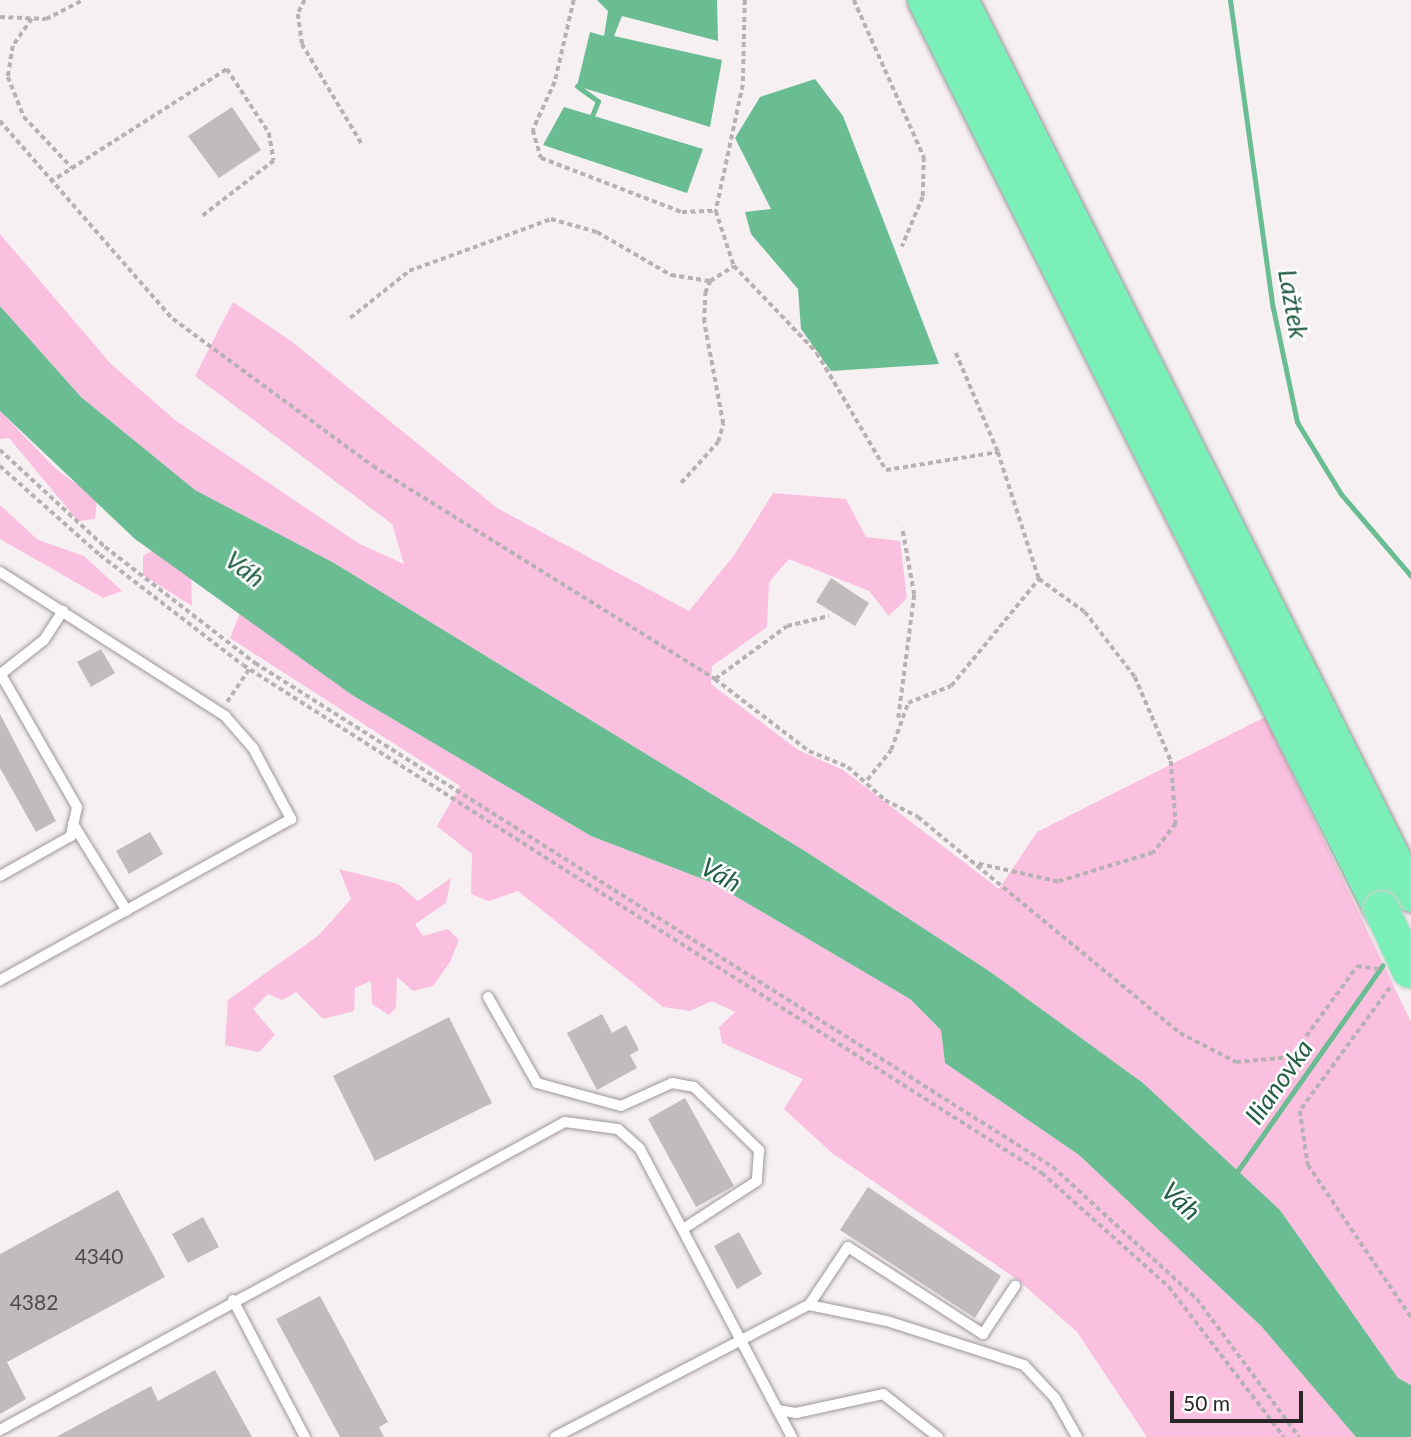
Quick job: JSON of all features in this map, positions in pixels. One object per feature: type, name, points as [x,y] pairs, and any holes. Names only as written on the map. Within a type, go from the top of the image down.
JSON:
[{"type":"highway","points":[[925,0],[1400,896]]},
{"type":"highway","points":[[960,0],[1400,896],[1404,976]]},
{"type":"lane","points":[[0,572],[220,712],[253,748],[291,819],[0,980]]},
{"type":"lane","points":[[0,876],[71,836],[74,824],[77,807],[1,673],[44,640],[63,611]]},
{"type":"lane","points":[[74,824],[127,911]]},
{"type":"lane","points":[[488,997],[537,1083],[621,1106],[672,1083],[694,1087],[759,1150],[757,1181],[683,1229]]},
{"type":"lane","points":[[0,1430],[233,1300],[565,1122],[618,1129],[633,1142],[683,1229],[792,1437]]},
{"type":"lane","points":[[555,1437],[809,1305],[848,1247],[983,1334],[1015,1286]]},
{"type":"lane","points":[[233,1300],[305,1437]]},
{"type":"lane","points":[[809,1305],[887,1321],[1024,1365],[1055,1398],[1077,1437]]},
{"type":"lane","points":[[778,1410],[796,1413],[883,1394],[938,1437]]},
{"type":"path","points":[[0,17],[46,19],[83,0]]},
{"type":"path","points":[[305,0],[298,14],[302,44],[363,146]]},
{"type":"path","points":[[574,0],[555,82],[533,130],[541,158],[682,212],[716,211]]},
{"type":"path","points":[[745,0],[743,85],[716,211],[734,266],[817,353],[886,470],[998,452]]},
{"type":"path","points":[[854,0],[924,157],[923,197],[902,247]]},
{"type":"path","points":[[32,19],[13,46],[8,78],[24,117],[72,168]]},
{"type":"path","points":[[50,182],[227,69],[269,133],[274,161],[200,218]]},
{"type":"path","points":[[1,124],[173,319],[373,466],[715,679],[809,751],[867,781],[972,862],[1180,1033],[1236,1062],[1291,1057],[1357,966],[1374,964]]},
{"type":"path","points":[[350,318],[409,271],[551,219],[597,232],[671,275],[710,281],[734,266]]},
{"type":"path","points":[[681,483],[718,442],[723,424],[704,322],[710,281]]},
{"type":"path","points":[[957,353],[998,452],[1040,579],[1085,612],[1135,677],[1171,761],[1176,824],[1153,853],[1058,882],[972,862]]},
{"type":"path","points":[[0,450],[105,547],[255,663],[1053,1167],[1197,1299],[1299,1437]]},
{"type":"path","points":[[0,466],[100,555],[249,669],[1042,1173],[1168,1287],[1284,1437]]},
{"type":"path","points":[[867,781],[891,750],[897,723],[914,595],[902,528]]},
{"type":"path","points":[[897,723],[908,703],[951,686],[1040,579]]},
{"type":"path","points":[[715,679],[787,626],[829,616]]},
{"type":"path","points":[[220,712],[249,669]]},
{"type":"path","points":[[1404,976],[1300,1111],[1308,1165],[1411,1317]]},
{"type":"shaded area","points":[[0,234],[111,364],[175,420],[358,543],[404,564],[392,524],[195,376],[233,302],[291,341],[497,508],[689,611],[735,554],[773,493],[846,499],[866,537],[900,541],[907,598],[889,616],[869,591],[789,559],[769,582],[767,627],[712,666],[711,684],[798,750],[843,770],[999,889],[1037,832],[1265,717],[1411,1022],[1411,1385],[1398,1378],[1280,1210],[1143,1083],[989,971],[808,853],[334,563],[195,490],[81,397],[0,306]]},
{"type":"shaded area","points":[[0,411],[56,469],[97,499],[95,519],[78,521],[9,438],[0,439]]},
{"type":"shaded area","points":[[0,505],[38,540],[84,556],[122,591],[103,598],[0,539]]},
{"type":"shaded area","points":[[156,548],[191,575],[192,606],[143,575],[143,556]]},
{"type":"shaded area","points":[[240,613],[352,695],[591,836],[713,883],[910,999],[941,1030],[945,1063],[1079,1155],[1261,1326],[1356,1437],[1147,1437],[1077,1332],[1018,1280],[832,1153],[784,1109],[803,1079],[722,1043],[719,1027],[735,1012],[712,1001],[690,1011],[663,1007],[518,891],[489,901],[471,894],[472,854],[437,826],[460,786],[230,638]]},
{"type":"shaded area","points":[[339,869],[398,884],[418,901],[451,878],[446,903],[415,924],[423,936],[448,929],[459,940],[450,962],[433,986],[413,991],[397,977],[396,1008],[389,1015],[372,1004],[371,981],[355,988],[354,1011],[323,1019],[296,992],[282,1000],[268,994],[253,1009],[275,1035],[259,1052],[225,1045],[228,1000],[319,935],[351,899]]},
{"type":"water","points":[[597,0],[717,0],[718,41],[622,16],[614,36],[722,60],[710,127],[577,86],[590,32],[604,36],[608,11]]},
{"type":"water","points":[[815,79],[843,116],[939,364],[831,371],[801,329],[798,289],[751,234],[745,212],[771,209],[735,138],[760,97]]},
{"type":"water","points":[[564,107],[703,149],[687,193],[543,145]]},
{"type":"water","name":"Váh","points":[[0,306],[81,397],[195,490],[334,563],[808,853],[989,971],[1143,1083],[1280,1210],[1398,1378],[1411,1385],[1411,1437],[1356,1437],[1261,1326],[1079,1155],[945,1063],[941,1030],[910,999],[713,883],[591,836],[352,695],[135,539],[0,411]]},
{"type":"building","points":[[232,107],[261,150],[219,178],[188,136]]},
{"type":"building","points":[[831,578],[869,603],[855,626],[816,602]]},
{"type":"building","points":[[101,649],[115,673],[91,687],[77,662]]},
{"type":"building","points":[[0,714],[56,821],[36,832],[0,768]]},
{"type":"building","points":[[150,832],[163,854],[129,874],[116,851]]},
{"type":"building","points":[[602,1014],[612,1033],[626,1025],[639,1050],[630,1055],[637,1068],[597,1090],[567,1033]]},
{"type":"building","points":[[449,1017],[492,1103],[375,1161],[333,1076]]},
{"type":"building","points":[[685,1098],[734,1186],[696,1207],[648,1119]]},
{"type":"building","points":[[868,1187],[1001,1276],[975,1318],[840,1230]]},
{"type":"building","points":[[118,1190],[165,1277],[7,1362],[26,1399],[0,1414],[0,1254]]},
{"type":"building","points":[[203,1217],[219,1247],[188,1263],[172,1234]]},
{"type":"building","points":[[739,1232],[762,1274],[737,1289],[714,1246]]},
{"type":"building","points":[[320,1296],[388,1422],[379,1427],[384,1437],[340,1437],[276,1319]]},
{"type":"building","points":[[215,1370],[252,1437],[56,1437],[151,1386],[158,1401]]},
{"type":"waterway","name":"Lažtek","points":[[1230,0],[1273,308],[1297,422],[1341,494],[1411,576]]},
{"type":"waterway","points":[[577,86],[598,101],[592,116]]},
{"type":"waterway","name":"Ilianovka","points":[[1234,1176],[1383,965]]}]
